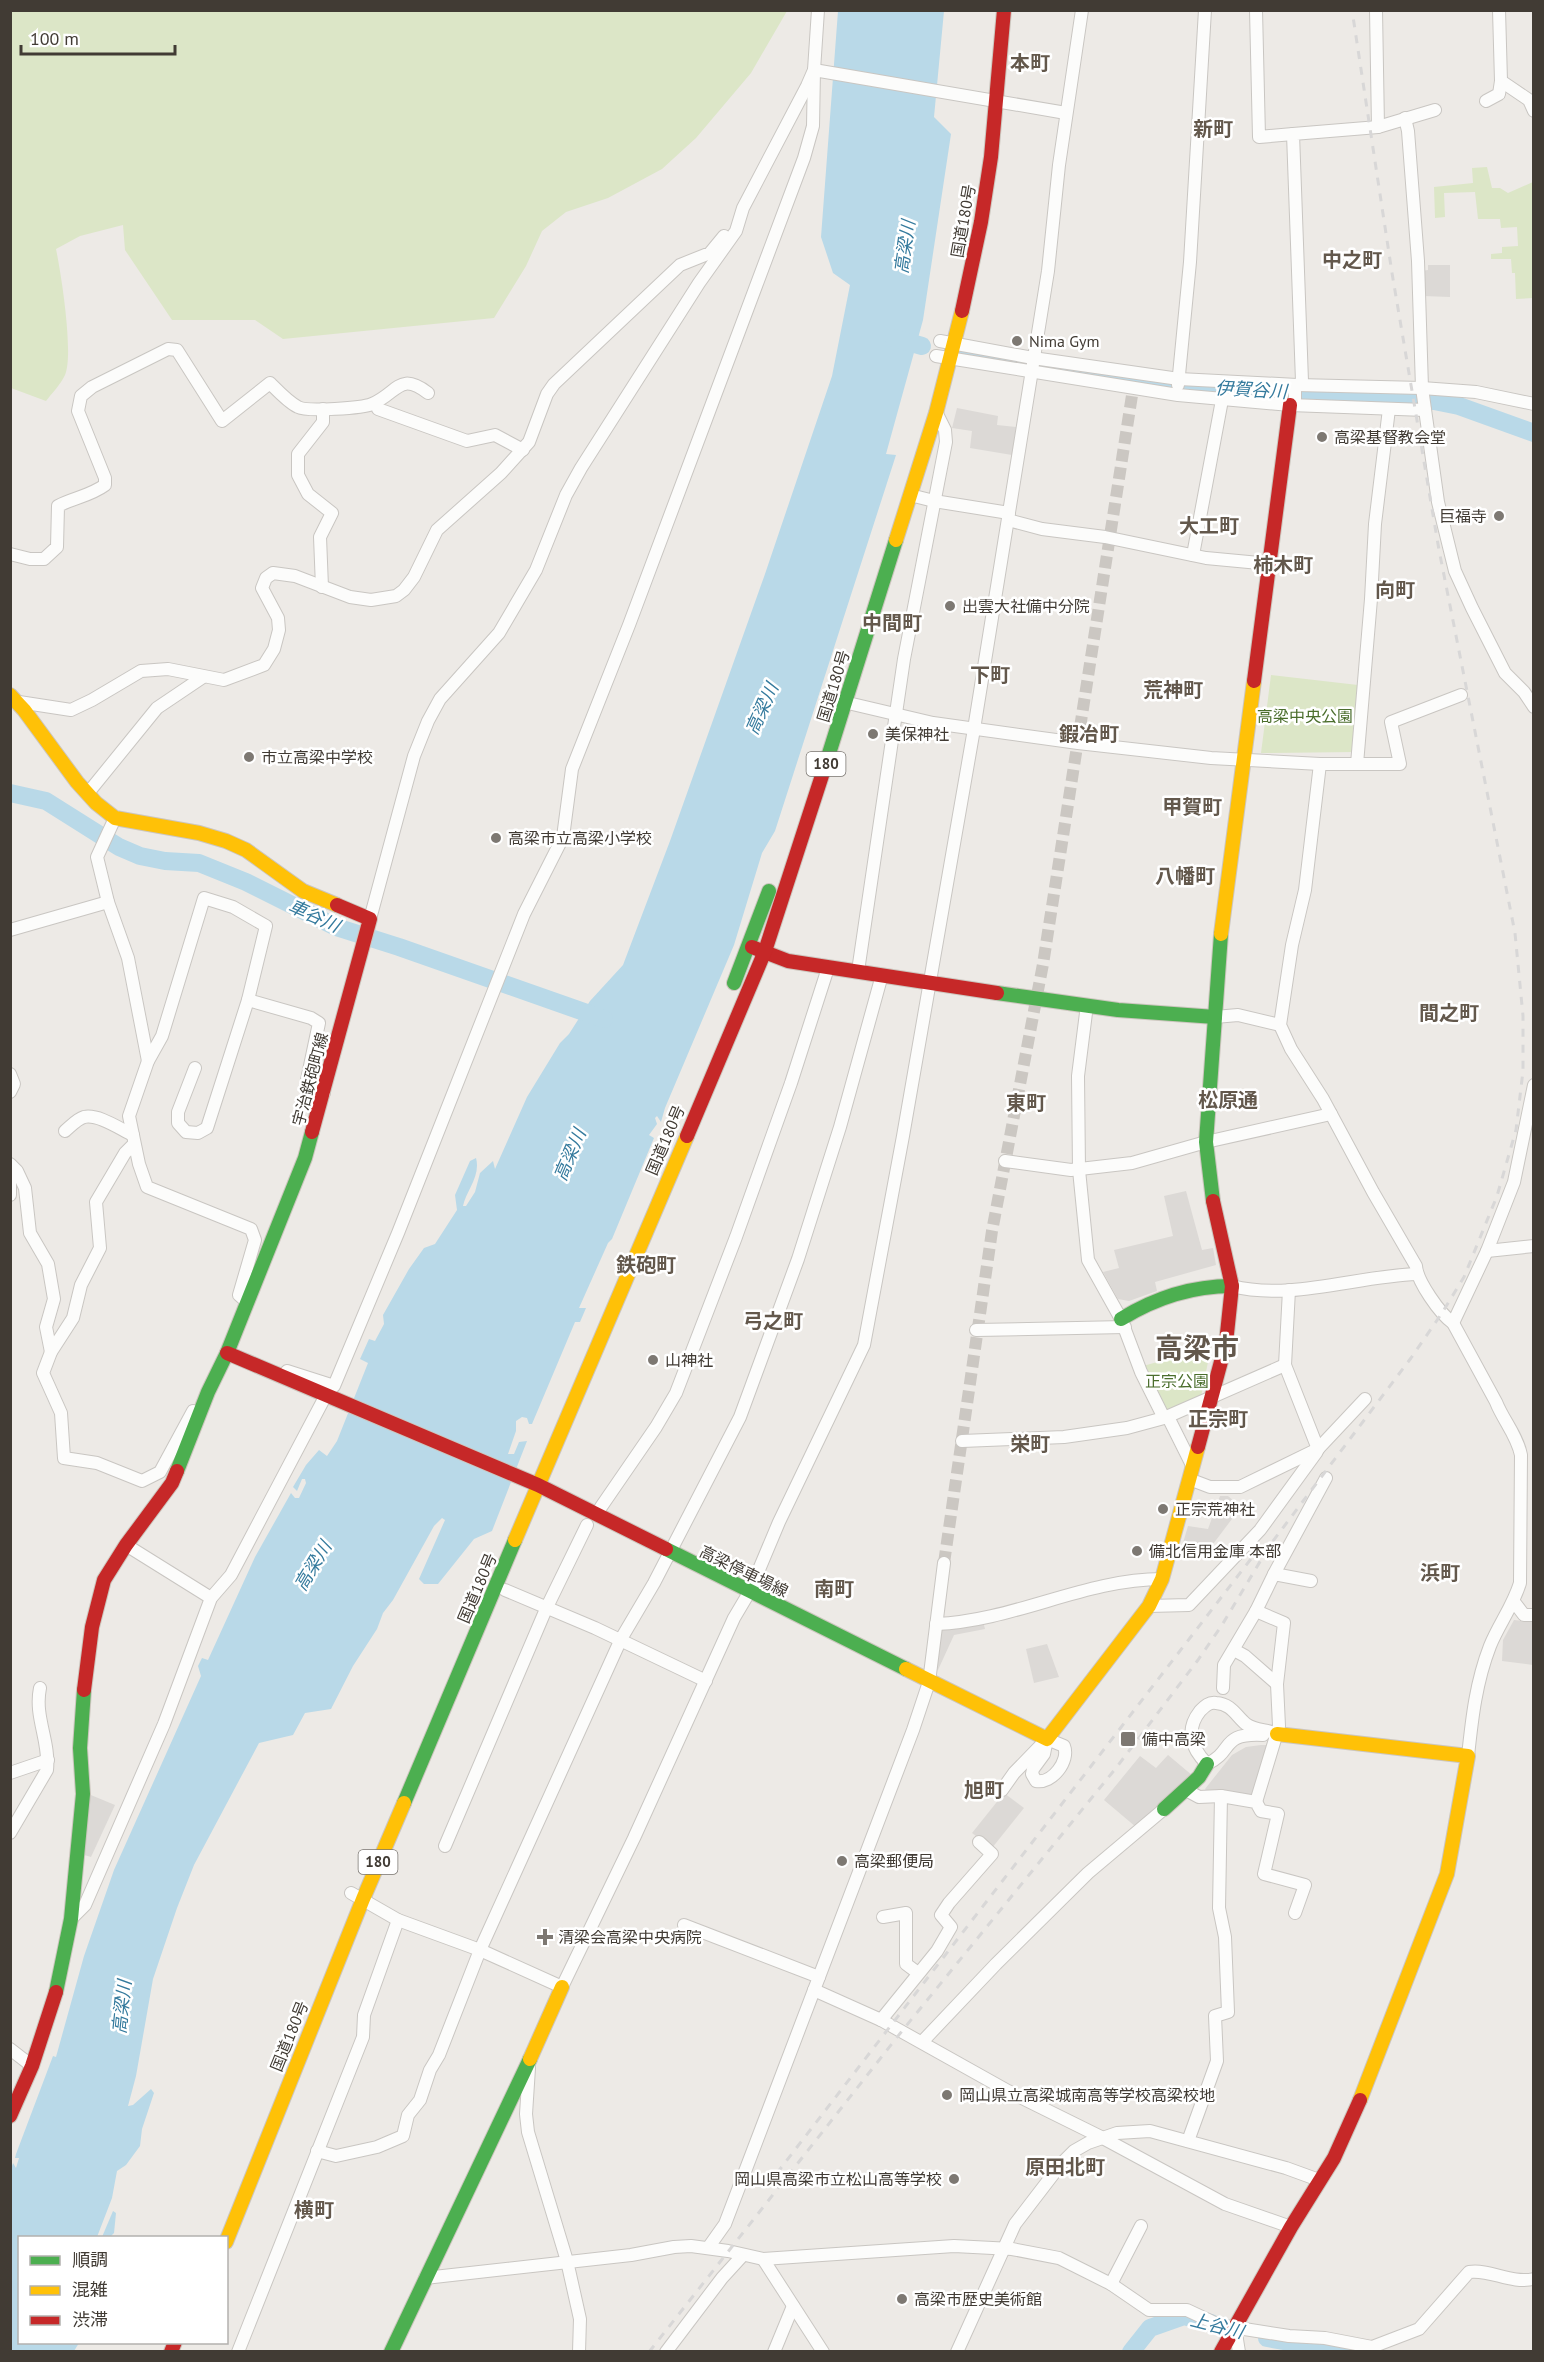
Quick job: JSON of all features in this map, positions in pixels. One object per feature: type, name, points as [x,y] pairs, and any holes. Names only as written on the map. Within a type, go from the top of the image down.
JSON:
[{"type":"main road","name":"国道180号","points":[[216,2236],[357,1896],[459,1672],[765,951],[835,700],[910,495],[955,344],[977,245],[991,157],[984,99],[990,10]]},
{"type":"main road","name":"国道180号","points":[[979,133],[984,99],[1004,10]]},
{"type":"main road","name":"国道180号","points":[[956,273],[963,242]]},
{"type":"main road","points":[[928,390],[944,326]]},
{"type":"main road","points":[[1047,1739],[1149,1606],[1162,1579],[1226,1343],[1232,1286],[1210,1186],[1206,1142],[1220,942],[1242,759],[1294,394]]},
{"type":"main road","name":"国道180号","points":[[849,642],[877,554]]},
{"type":"main road","points":[[15,698],[45,741],[114,822],[199,833],[226,841],[246,850],[303,891],[369,923]]},
{"type":"main road","name":"180","points":[[730,992],[775,874],[810,768]]},
{"type":"main road","name":"宇治鉄砲町線","points":[[10,2116],[32,2066],[55,1998],[71,1919],[84,1794],[80,1748],[86,1659],[104,1580],[126,1545],[172,1483],[208,1392],[227,1353],[305,1158],[369,923]]},
{"type":"main road","points":[[749,945],[788,961],[828,968],[1087,1005],[1177,1016],[1215,1017]]},
{"type":"main road","points":[[1123,1323],[1154,1302],[1211,1285],[1232,1286]]},
{"type":"main road","points":[[227,1353],[521,1482]]},
{"type":"main road","name":"国道180号","points":[[462,1630],[521,1482]]},
{"type":"main road","name":"高梁停車場線","points":[[521,1482],[538,1485],[670,1553],[1047,1739]]},
{"type":"main road","points":[[1221,2352],[1351,2123],[1447,1874],[1468,1756],[1277,1734]]},
{"type":"main road","name":"国道180号","points":[[228,2237],[413,1746]]},
{"type":"main road","points":[[1164,1809],[1199,1777],[1207,1764]]},
{"type":"main road","points":[[391,2352],[558,2000],[562,1986]]},
{"type":"street","points":[[276,1374],[288,1371],[334,1386],[398,1233],[413,1190],[524,914],[562,837],[572,770],[629,625],[804,159],[813,126],[818,71],[818,10]]},
{"type":"street","points":[[357,1896],[398,1920],[480,1950],[562,1986],[630,1846],[734,1618],[750,1591],[779,1522],[864,1345],[974,729],[1048,271],[1066,113],[1082,10]]},
{"type":"street","points":[[1178,386],[1190,262],[1205,10]]},
{"type":"street","points":[[1256,10],[1259,137],[1378,127],[1435,110]]},
{"type":"street","points":[[1376,10],[1378,127]]},
{"type":"street","points":[[1486,101],[1499,94],[1501,81],[1499,10]]},
{"type":"street","points":[[818,71],[1066,113]]},
{"type":"street","points":[[15,698],[71,710],[141,671],[168,669],[224,680],[264,665],[274,649],[279,630],[278,618],[262,588],[266,578],[273,573],[295,576],[351,597],[371,600],[396,596],[404,590],[414,577],[437,530],[523,450],[537,425],[547,394],[554,384],[680,265],[710,253],[743,208],[807,86],[818,71]]},
{"type":"street","points":[[1501,81],[1529,100],[1533,111]]},
{"type":"street","points":[[1405,118],[1408,131],[1418,261],[1422,388],[1433,480],[1455,571],[1505,673],[1524,692],[1533,707]]},
{"type":"street","points":[[1293,134],[1302,381],[1294,394]]},
{"type":"street","points":[[369,923],[414,756],[428,721],[440,699],[500,633],[536,570],[566,495],[581,468],[699,283],[736,231],[743,208]]},
{"type":"street","points":[[940,341],[1032,365]]},
{"type":"street","points":[[10,554],[30,559],[44,559],[57,547],[58,506],[71,499],[87,495],[105,484],[105,478],[78,411],[81,396],[92,387],[168,349],[177,350],[222,421],[270,383],[299,408],[323,409],[372,404],[407,382],[417,385],[428,393]]},
{"type":"street","points":[[936,356],[1032,365],[1178,386],[1294,394],[1389,409],[1425,409]]},
{"type":"street","points":[[1178,386],[1222,399],[1422,388],[1476,393],[1533,404]]},
{"type":"street","points":[[1193,555],[1222,399]]},
{"type":"street","points":[[322,587],[320,537],[332,513],[308,494],[298,475],[298,454],[323,422],[323,409]]},
{"type":"street","points":[[378,409],[467,441],[495,435],[523,450]]},
{"type":"street","points":[[1357,764],[1371,599],[1374,524],[1389,409]]},
{"type":"street","points":[[858,972],[895,715],[917,583],[946,442],[945,430],[936,413]]},
{"type":"street","points":[[910,495],[1008,517],[1042,529],[1105,537],[1193,555],[1270,564]]},
{"type":"street","points":[[88,793],[158,708],[203,677]]},
{"type":"street","points":[[835,700],[895,715],[1078,744],[1211,758],[1320,764],[1400,764],[1391,722],[1461,695]]},
{"type":"street","points":[[1320,764],[1305,890],[1292,945],[1280,1025],[1291,1049],[1331,1114],[1416,1266],[1417,1274],[1442,1312],[1453,1323],[1501,1414],[1519,1442],[1521,1455],[1520,1583],[1514,1602],[1491,1645],[1473,1702],[1468,1756]]},
{"type":"street","points":[[114,822],[97,857],[108,902],[128,958],[148,1061]]},
{"type":"street","points":[[195,1068],[178,1112],[178,1123],[186,1132],[198,1133],[207,1128],[248,1000],[266,926],[233,907],[204,898],[162,1036],[148,1061],[129,1116],[147,1186],[251,1229],[255,1240],[238,1295],[247,1302]]},
{"type":"street","points":[[10,930],[108,902]]},
{"type":"street","points":[[601,1507],[676,1394],[736,1237],[791,1083],[828,968]]},
{"type":"street","points":[[317,2151],[336,2156],[377,2147],[403,2136],[408,2115],[420,2100],[430,2070],[439,2055],[480,1950],[621,1640],[670,1553],[740,1417],[798,1259],[840,1127],[882,975]]},
{"type":"street","points":[[248,1000],[311,1017],[319,1023],[307,1080],[312,1088],[324,1093]]},
{"type":"street","points":[[1087,1005],[1078,1076],[1079,1170],[1088,1260],[1123,1323],[1141,1372],[1191,1472],[1210,1487],[1240,1487],[1318,1449]]},
{"type":"street","points":[[1215,1017],[1238,1015],[1280,1025]]},
{"type":"street","points":[[10,1074],[14,1084],[10,1092]]},
{"type":"street","points":[[1453,1323],[1487,1251],[1514,1182],[1533,1085]]},
{"type":"street","points":[[1005,1161],[1071,1170],[1131,1163],[1206,1142],[1331,1114]]},
{"type":"street","points":[[65,1131],[78,1119],[86,1116],[95,1118],[134,1140]]},
{"type":"street","points":[[134,1140],[96,1202],[100,1248],[81,1285],[73,1318],[51,1352],[43,1373],[61,1413],[64,1458],[97,1463],[142,1481],[160,1472],[201,1395],[208,1392]]},
{"type":"street","points":[[10,1164],[17,1171],[25,1188],[30,1233],[48,1264],[54,1299],[46,1327],[51,1352]]},
{"type":"street","points":[[10,1179],[10,1195]]},
{"type":"street","points":[[1487,1251],[1533,1246]]},
{"type":"street","points":[[1232,1286],[1253,1291],[1289,1290],[1417,1274]]},
{"type":"street","points":[[1289,1290],[1285,1365],[1318,1449]]},
{"type":"street","points":[[976,1329],[1123,1323]]},
{"type":"street","points":[[962,1441],[1064,1437],[1127,1428],[1166,1418],[1285,1365]]},
{"type":"street","points":[[71,1919],[85,1905],[164,1724],[211,1598],[231,1575],[331,1397]]},
{"type":"street","points":[[1149,1606],[1189,1605],[1260,1530],[1318,1449],[1365,1399]]},
{"type":"street","points":[[1222,1688],[1224,1665],[1256,1611],[1326,1478]]},
{"type":"street","points":[[445,1846],[546,1609],[587,1525]]},
{"type":"street","points":[[126,1545],[211,1598]]},
{"type":"street","points":[[459,1672],[479,1654],[517,1562]]},
{"type":"street","points":[[708,2248],[725,2224],[903,1762],[929,1682],[944,1563]]},
{"type":"street","points":[[1274,1574],[1311,1581]]},
{"type":"street","points":[[936,1624],[953,1623],[1031,1607],[1134,1579],[1162,1579]]},
{"type":"street","points":[[505,1590],[621,1640],[706,1681]]},
{"type":"street","points":[[1514,1602],[1524,1615],[1533,1615]]},
{"type":"street","points":[[1256,1611],[1284,1623],[1277,1684],[1279,1726],[1256,1802],[1261,1811],[1278,1814],[1264,1874],[1305,1885],[1296,1913]]},
{"type":"street","points":[[1234,1650],[1245,1656],[1277,1684]]},
{"type":"street","points":[[10,1833],[47,1770],[48,1760],[36,1704],[40,1688]]},
{"type":"street","points":[[1207,1764],[1194,1747],[1190,1730],[1194,1719],[1203,1708],[1212,1702],[1226,1706],[1239,1715],[1245,1724],[1277,1734]]},
{"type":"street","points":[[1207,1764],[1233,1729],[1245,1724]]},
{"type":"street","points":[[1207,1764],[1215,1761],[1227,1744],[1239,1736],[1277,1734]]},
{"type":"street","points":[[1002,1790],[1014,1773],[1047,1739]]},
{"type":"street","points":[[10,1773],[48,1760]]},
{"type":"street","points":[[1186,1790],[1199,1797],[1221,1796],[1256,1802]]},
{"type":"street","points":[[1188,2141],[1217,2061],[1215,2016],[1228,2012],[1225,1937],[1220,1908],[1221,1796]]},
{"type":"street","points":[[922,2042],[996,1964],[1088,1873],[1164,1809]]},
{"type":"street","points":[[881,2020],[937,1951],[951,1927],[941,1915],[949,1903],[992,1854],[979,1842]]},
{"type":"street","points":[[883,1917],[906,1913],[906,1964],[918,1973]]},
{"type":"street","points":[[238,2352],[363,2037],[364,2015],[398,1920]]},
{"type":"street","points":[[684,1925],[819,1977]]},
{"type":"street","points":[[814,1990],[881,2020],[1008,2091],[1101,2137],[1225,2204],[1291,2227]]},
{"type":"street","points":[[10,2049],[32,2066]]},
{"type":"street","points":[[530,2058],[526,2114],[528,2132],[567,2261],[580,2319],[579,2352]]},
{"type":"street","points":[[957,2352],[1002,2248],[1015,2224],[1060,2164],[1074,2151],[1101,2137],[1117,2133],[1150,2131],[1286,2168],[1319,2180]]},
{"type":"street","points":[[1111,2284],[1141,2226]]},
{"type":"street","points":[[425,2278],[632,2255],[691,2246],[763,2259],[954,2246],[1002,2248],[1059,2258],[1111,2284],[1149,2310],[1187,2310],[1220,2325],[1344,2346],[1372,2348],[1419,2329],[1469,2272],[1477,2271],[1513,2281],[1533,2279]]},
{"type":"street","points":[[666,2352],[722,2278],[743,2255]]},
{"type":"street","points":[[763,2259],[823,2352]]},
{"type":"street","points":[[774,2352],[793,2306]]},
{"type":"street","points":[[1234,2326],[1239,2352]]},
{"type":"green space","points":[[10,11],[787,11],[751,73],[696,138],[662,169],[608,198],[566,212],[542,231],[526,266],[494,318],[283,339],[255,320],[172,320],[125,250],[123,225],[80,236],[56,249],[66,313],[68,350],[65,375],[46,401],[11,388]]},
{"type":"green space","points":[[1487,167],[1492,188],[1500,188],[1508,193],[1533,182],[1533,298],[1516,299],[1515,273],[1512,273],[1511,259],[1491,259],[1491,254],[1502,253],[1502,247],[1518,246],[1517,227],[1501,228],[1500,219],[1478,219],[1475,192],[1444,193],[1445,217],[1435,218],[1434,187],[1473,183],[1472,168]]},
{"type":"green space","name":"高梁中央公園","points":[[1271,675],[1358,685],[1355,752],[1261,753]]},
{"type":"green space","name":"正宗公園","points":[[1211,1347],[1201,1397],[1169,1412],[1163,1410],[1143,1366]]},
{"type":"shaded area","points":[[1428,265],[1450,265],[1450,297],[1423,296],[1421,271],[1428,270]]},
{"type":"shaded area","points":[[957,408],[998,416],[997,425],[1016,427],[1012,455],[970,448],[972,431],[952,428]]},
{"type":"shaded area","points":[[1186,1191],[1202,1250],[1213,1248],[1216,1265],[1155,1282],[1157,1291],[1129,1301],[1118,1299],[1103,1272],[1119,1268],[1114,1250],[1173,1236],[1164,1196]]},
{"type":"shaded area","points":[[1220,1496],[1228,1496],[1241,1507],[1204,1556],[1200,1552],[1198,1555],[1183,1543],[1188,1526],[1208,1529]]},
{"type":"shaded area","points":[[1514,1620],[1533,1622],[1533,1665],[1502,1661],[1503,1640]]},
{"type":"shaded area","points":[[983,1621],[985,1629],[954,1635],[938,1670],[935,1668],[939,1628]]},
{"type":"shaded area","points":[[1047,1644],[1059,1677],[1034,1683],[1026,1649]]},
{"type":"shaded area","points":[[1270,1745],[1256,1792],[1250,1796],[1208,1793],[1205,1789],[1232,1755],[1246,1747]]},
{"type":"shaded area","points":[[1168,1755],[1193,1776],[1136,1827],[1104,1800],[1140,1756],[1156,1768]]},
{"type":"shaded area","points":[[86,1793],[115,1805],[91,1857],[81,1854]]},
{"type":"shaded area","points":[[1004,1793],[1024,1808],[992,1848],[972,1833]]},
{"type":"water","name":"高梁川","points":[[838,11],[944,11],[934,117],[951,134],[923,320],[886,454],[896,455],[775,831],[762,853],[734,945],[661,1122],[657,1116],[655,1118],[657,1124],[649,1135],[654,1138],[612,1239],[608,1243],[579,1308],[586,1308],[580,1322],[575,1322],[532,1424],[529,1424],[527,1418],[522,1417],[516,1421],[516,1431],[508,1454],[514,1454],[519,1442],[527,1441],[492,1531],[474,1539],[438,1584],[424,1584],[419,1579],[445,1520],[442,1518],[434,1526],[393,1600],[383,1613],[377,1629],[353,1666],[331,1709],[305,1713],[293,1735],[259,1743],[194,1865],[153,1979],[136,2076],[128,2106],[133,2105],[151,2089],[154,2093],[142,2129],[140,2146],[126,2165],[117,2171],[112,2198],[97,2236],[18,2236],[18,2344],[78,2344],[74,2351],[11,2352],[11,2169],[13,2163],[16,2168],[19,2158],[15,2158],[16,2154],[53,2056],[56,2057],[84,1956],[114,1870],[201,1676],[198,1666],[202,1658],[208,1660],[255,1557],[291,1493],[295,1498],[299,1498],[306,1483],[305,1479],[302,1479],[297,1491],[293,1487],[306,1465],[319,1450],[327,1456],[337,1441],[368,1363],[360,1359],[369,1339],[375,1341],[384,1324],[383,1315],[409,1269],[424,1248],[435,1244],[457,1210],[455,1195],[470,1161],[476,1158],[477,1165],[475,1177],[463,1206],[466,1206],[475,1192],[480,1173],[493,1161],[495,1169],[527,1097],[560,1043],[569,1034],[590,1001],[623,965],[670,841],[765,574],[832,376],[850,285],[833,273],[821,237]]},
{"type":"water","points":[[113,2211],[116,2213],[114,2233],[111,2236],[102,2236]]},
{"type":"waterway","name":"伊賀谷川","points":[[894,338],[922,346]]},
{"type":"waterway","name":"伊賀谷川","points":[[966,353],[1165,385],[1434,401],[1459,406],[1534,433]]},
{"type":"waterway","name":"車谷川","points":[[10,793],[46,801],[119,847],[140,856],[165,861],[199,863],[246,882],[336,927],[604,1019]]},
{"type":"waterway","name":"上谷川","points":[[1131,2352],[1150,2328],[1184,2316],[1211,2323]]},
{"type":"waterway","name":"上谷川","points":[[1267,2338],[1312,2346],[1334,2346],[1350,2352]]},
{"type":"tunnel","points":[[944,1563],[992,1231],[1043,964],[1133,389]]},
{"type":"railway","points":[[649,2352],[902,2031],[1116,1768],[1198,1660],[1270,1545],[1411,1358],[1442,1313],[1464,1277],[1497,1196],[1516,1130],[1523,1071],[1523,1016],[1515,933],[1439,550],[1392,273],[1352,10]]},
{"type":"railway","points":[[767,2186],[1264,1542]]},
{"type":"traffic: fast","points":[[827,760],[896,540]]},
{"type":"traffic: fast","points":[[734,983],[769,891]]},
{"type":"traffic: fast","points":[[1213,1201],[1206,1142],[1221,934]]},
{"type":"traffic: fast","points":[[997,993],[1118,1010],[1215,1017]]},
{"type":"traffic: fast","points":[[177,1471],[305,1158],[312,1132]]},
{"type":"traffic: fast","points":[[1121,1319],[1147,1305],[1174,1295],[1203,1288],[1232,1286]]},
{"type":"traffic: fast","points":[[404,1803],[515,1540]]},
{"type":"traffic: fast","points":[[666,1549],[906,1669]]},
{"type":"traffic: fast","points":[[56,1992],[71,1919],[83,1794],[80,1748],[84,1690]]},
{"type":"traffic: fast","points":[[1164,1809],[1199,1777],[1207,1764]]},
{"type":"traffic: fast","points":[[391,2352],[530,2059]]},
{"type":"traffic: slow","points":[[896,540],[936,413],[962,311]]},
{"type":"traffic: slow","points":[[1221,934],[1254,681]]},
{"type":"traffic: slow","points":[[10,695],[24,710],[77,782],[96,803],[115,818],[199,833],[226,841],[246,850],[303,891],[337,905]]},
{"type":"traffic: slow","points":[[515,1540],[687,1136]]},
{"type":"traffic: slow","points":[[906,1669],[1047,1739],[1149,1606],[1162,1579],[1198,1447]]},
{"type":"traffic: slow","points":[[1277,1734],[1468,1756],[1447,1874],[1360,2100]]},
{"type":"traffic: slow","points":[[228,2237],[363,1899],[404,1803]]},
{"type":"traffic: slow","points":[[530,2059],[562,1987]]},
{"type":"traffic: jam","points":[[962,311],[981,222],[991,157],[1004,10]]},
{"type":"traffic: jam","points":[[1254,681],[1290,405]]},
{"type":"traffic: jam","points":[[687,1136],[765,951],[827,760]]},
{"type":"traffic: jam","points":[[312,1132],[370,919],[337,905]]},
{"type":"traffic: jam","points":[[752,947],[788,961],[997,993]]},
{"type":"traffic: jam","points":[[1198,1447],[1226,1343],[1232,1286],[1213,1201]]},
{"type":"traffic: jam","points":[[227,1353],[538,1485],[666,1549]]},
{"type":"traffic: jam","points":[[84,1690],[92,1627],[104,1580],[126,1545],[172,1483],[177,1471]]},
{"type":"traffic: jam","points":[[10,2116],[32,2066],[56,1992]]},
{"type":"traffic: jam","points":[[1221,2352],[1291,2227],[1334,2158],[1360,2100]]},
{"type":"traffic: jam","points":[[171,2352],[174,2344]]},
{"type":"place","name":"Nima Gym","points":[[1017,341]]},
{"type":"place","name":"高梁基督教会堂","points":[[1322,437]]},
{"type":"place","name":"巨福寺","points":[[1499,516]]},
{"type":"place","name":"出雲大社備中分院","points":[[950,606]]},
{"type":"place","name":"美保神社","points":[[873,734]]},
{"type":"place","name":"市立高梁中学校","points":[[249,757]]},
{"type":"place","name":"高梁市立高梁小学校","points":[[496,838]]},
{"type":"place","name":"山神社","points":[[653,1360]]},
{"type":"place","name":"正宗荒神社","points":[[1163,1509]]},
{"type":"place","name":"備北信用金庫 本部","points":[[1137,1551]]},
{"type":"place","name":"備中高梁","points":[[1128,1739]]},
{"type":"place","name":"高梁郵便局","points":[[842,1861]]},
{"type":"place","name":"清梁会高梁中央病院","points":[[545,1937]]},
{"type":"place","name":"岡山県立高梁城南高等学校高梁校地","points":[[947,2095]]},
{"type":"place","name":"岡山県高梁市立松山高等学校","points":[[954,2179]]},
{"type":"place","name":"高梁市歴史美術館","points":[[902,2299]]},
{"type":"district","name":"本町","points":[[1030,63]]},
{"type":"district","name":"新町","points":[[1213,129]]},
{"type":"district","name":"中之町","points":[[1352,260]]},
{"type":"district","name":"大工町","points":[[1209,526]]},
{"type":"district","name":"柿木町","points":[[1283,565]]},
{"type":"district","name":"向町","points":[[1395,590]]},
{"type":"district","name":"中間町","points":[[892,623]]},
{"type":"district","name":"下町","points":[[990,675]]},
{"type":"district","name":"荒神町","points":[[1173,690]]},
{"type":"district","name":"鍜冶町","points":[[1089,734]]},
{"type":"district","name":"甲賀町","points":[[1192,807]]},
{"type":"district","name":"八幡町","points":[[1185,876]]},
{"type":"district","name":"間之町","points":[[1449,1013]]},
{"type":"district","name":"松原通","points":[[1228,1100]]},
{"type":"district","name":"東町","points":[[1026,1103]]},
{"type":"district","name":"鉄砲町","points":[[646,1265]]},
{"type":"district","name":"弓之町","points":[[773,1321]]},
{"type":"district","name":"高梁市","points":[[1197,1348]]},
{"type":"district","name":"正宗町","points":[[1218,1419]]},
{"type":"district","name":"栄町","points":[[1030,1444]]},
{"type":"district","name":"浜町","points":[[1440,1573]]},
{"type":"district","name":"南町","points":[[834,1589]]},
{"type":"district","name":"旭町","points":[[984,1790]]},
{"type":"district","name":"原田北町","points":[[1065,2167]]},
{"type":"district","name":"横町","points":[[314,2210]]}]
